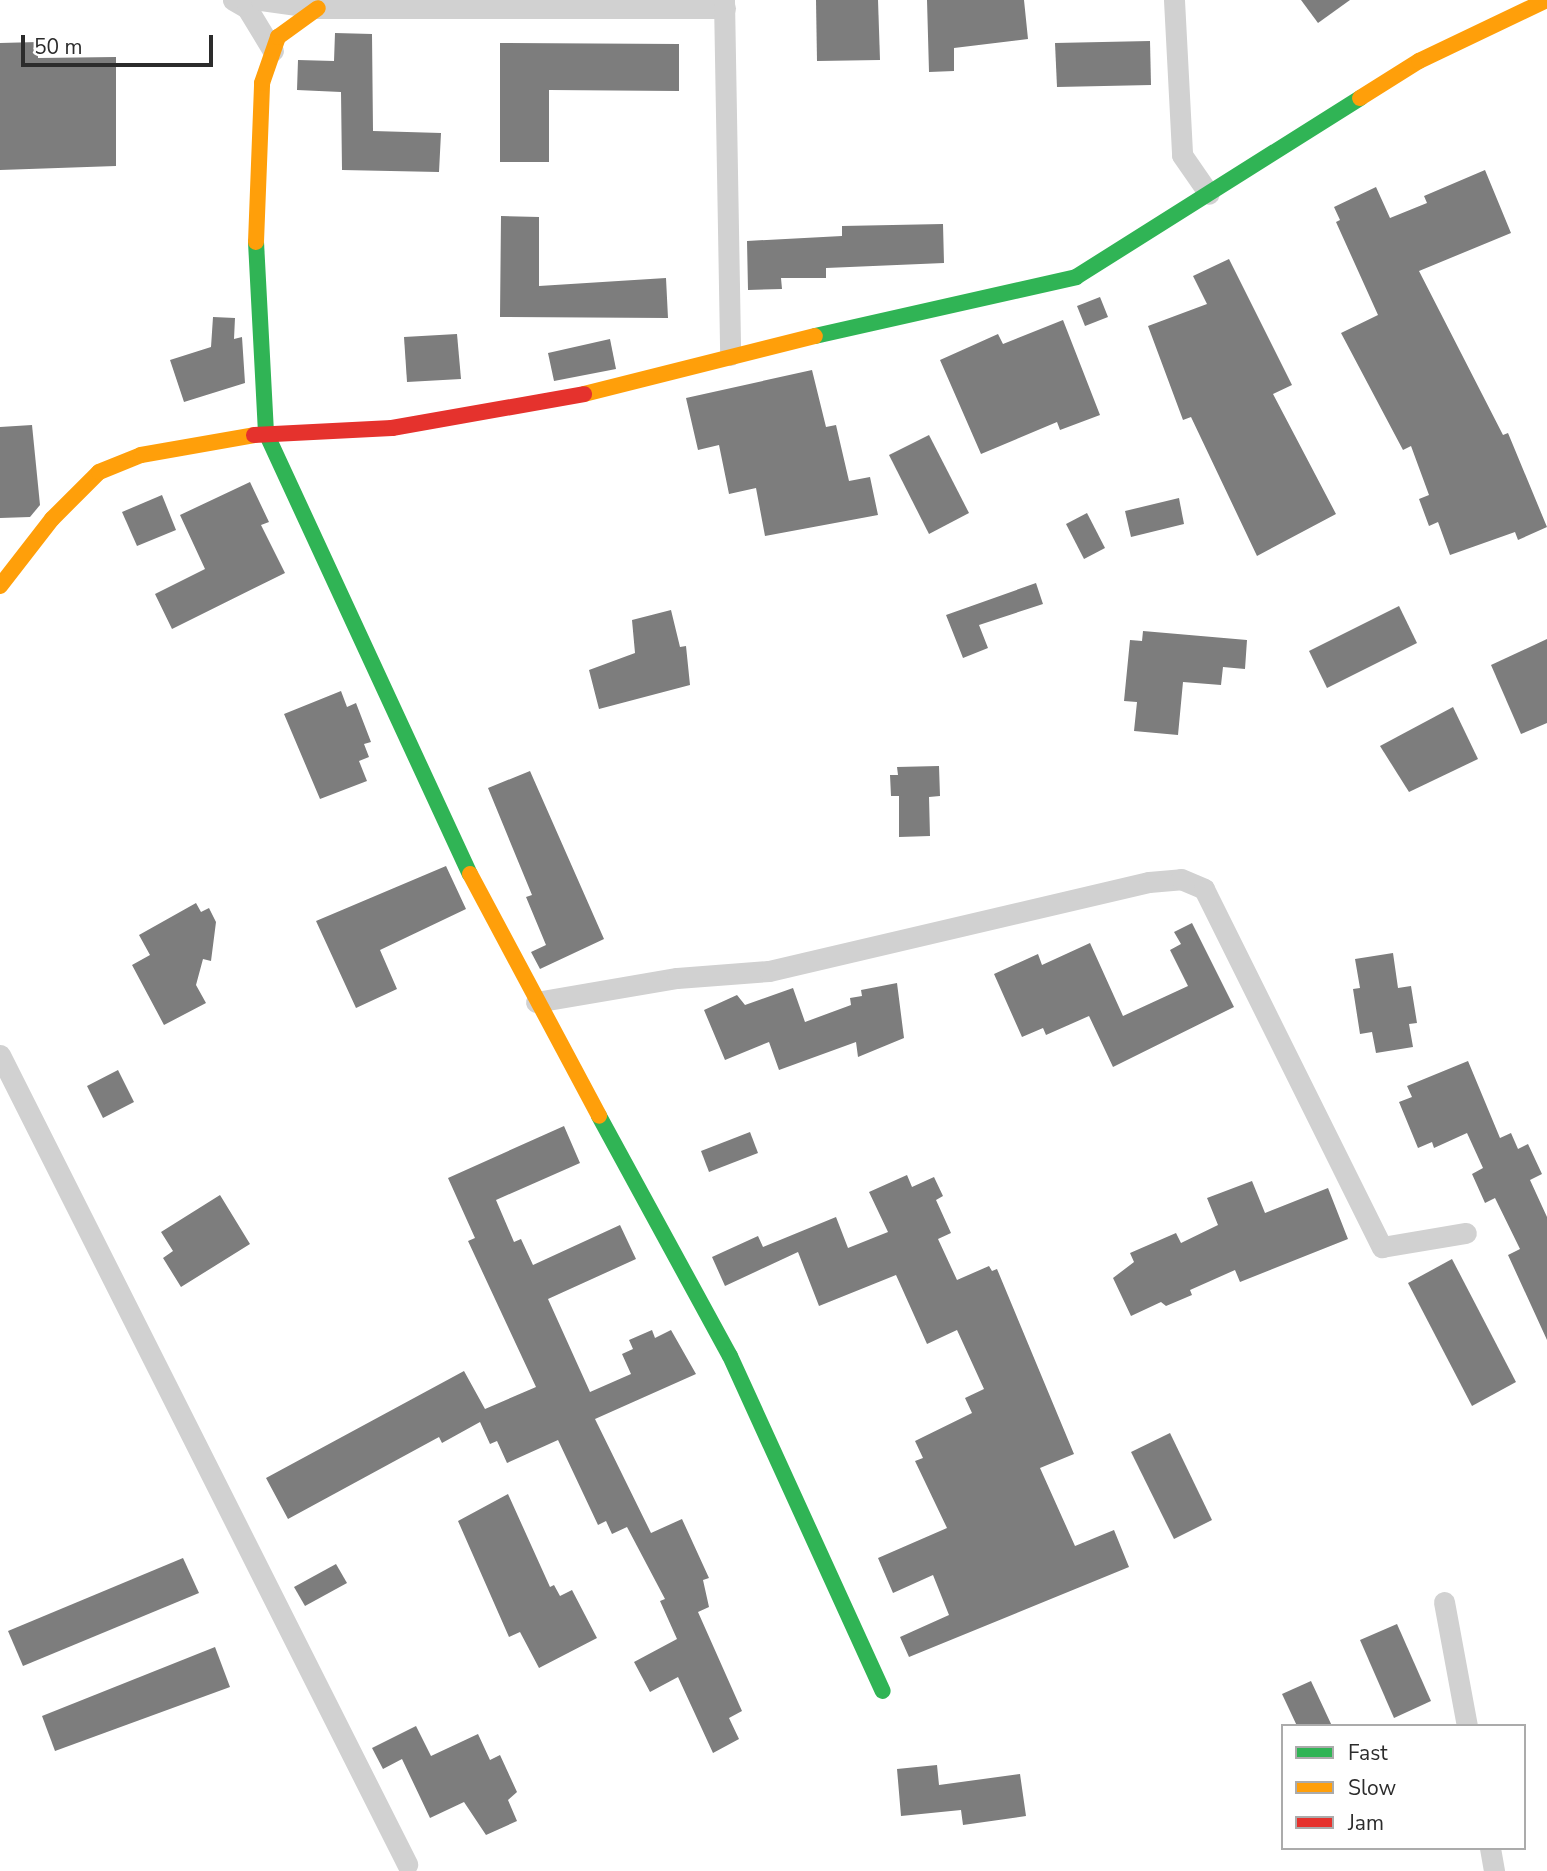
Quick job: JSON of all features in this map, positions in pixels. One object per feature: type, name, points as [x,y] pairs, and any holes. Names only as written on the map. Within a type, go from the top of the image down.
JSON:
[{"type":"street","points":[[233,0],[247,8],[273,51]]},
{"type":"street","points":[[261,0],[318,8],[724,4],[730,355]]},
{"type":"street","points":[[1174,0],[1182,155],[1209,194]]},
{"type":"street","points":[[0,586],[52,519],[99,472],[141,455],[267,433],[392,428],[523,407],[657,379],[730,355],[1076,277],[1419,61],[1547,0]]},
{"type":"street","points":[[318,8],[278,37],[262,83],[255,233],[267,433],[485,906],[730,1356],[883,1691]]},
{"type":"street","points":[[536,1002],[677,978],[769,971],[1149,882],[1181,879],[1204,889],[1382,1247],[1466,1233]]},
{"type":"street","points":[[0,1055],[407,1864]]},
{"type":"street","points":[[1444,1602],[1467,1724]]},
{"type":"street","points":[[1490,1850],[1494,1871]]},
{"type":"building","points":[[816,0],[878,0],[880,60],[817,61]]},
{"type":"building","points":[[927,0],[1024,0],[1028,39],[954,48],[954,71],[929,72]]},
{"type":"building","points":[[1301,0],[1350,0],[1318,23]]},
{"type":"building","points":[[335,33],[372,34],[373,131],[441,133],[439,172],[342,170],[341,92],[297,90],[298,60],[334,61]]},
{"type":"building","points":[[1150,41],[1151,85],[1057,87],[1055,43]]},
{"type":"building","points":[[38,42],[38,58],[116,57],[116,166],[0,170],[0,43]]},
{"type":"building","points":[[500,43],[679,44],[679,91],[549,90],[549,162],[500,162]]},
{"type":"building","points":[[1485,170],[1511,233],[1419,271],[1503,435],[1508,433],[1547,527],[1518,540],[1515,532],[1450,555],[1438,522],[1429,526],[1419,499],[1429,495],[1411,446],[1403,450],[1341,333],[1378,315],[1336,222],[1340,220],[1334,207],[1376,187],[1390,218],[1427,203],[1424,196]]},
{"type":"building","points":[[501,216],[539,217],[539,286],[666,278],[668,318],[500,317]]},
{"type":"building","points":[[943,224],[944,263],[826,268],[826,278],[781,278],[782,289],[748,290],[747,241],[842,236],[842,226]]},
{"type":"building","points":[[1229,259],[1292,385],[1273,394],[1336,514],[1257,556],[1191,417],[1183,420],[1148,326],[1207,304],[1193,276]]},
{"type":"building","points":[[1100,297],[1108,317],[1085,326],[1077,306]]},
{"type":"building","points":[[213,317],[235,318],[234,339],[242,337],[245,383],[184,402],[170,360],[211,347]]},
{"type":"building","points":[[1063,320],[1100,415],[1060,430],[1057,422],[981,454],[940,360],[998,334],[1003,344]]},
{"type":"building","points":[[457,334],[461,379],[407,382],[404,337]]},
{"type":"building","points":[[610,339],[616,369],[554,381],[548,353]]},
{"type":"building","points":[[812,370],[826,427],[836,425],[849,481],[870,477],[878,515],[765,536],[756,488],[729,494],[719,445],[698,450],[686,398]]},
{"type":"building","points":[[32,425],[40,505],[30,517],[0,518],[0,427]]},
{"type":"building","points":[[929,435],[969,513],[929,534],[889,455]]},
{"type":"building","points":[[250,482],[269,522],[261,525],[285,573],[172,629],[155,594],[205,569],[180,515]]},
{"type":"building","points":[[162,495],[176,530],[137,546],[122,512]]},
{"type":"building","points":[[1179,498],[1184,524],[1131,537],[1125,511]]},
{"type":"building","points":[[1087,513],[1105,548],[1084,559],[1066,524]]},
{"type":"building","points":[[1036,583],[1043,604],[979,625],[988,648],[963,658],[946,615]]},
{"type":"building","points":[[1399,606],[1417,643],[1327,688],[1309,651]]},
{"type":"building","points":[[671,610],[680,647],[686,646],[690,685],[599,709],[589,670],[635,653],[632,620]]},
{"type":"building","points":[[1143,631],[1247,640],[1245,669],[1223,667],[1221,685],[1183,682],[1178,735],[1134,731],[1137,702],[1124,701],[1130,640],[1142,641]]},
{"type":"building","points":[[1547,639],[1547,723],[1521,734],[1491,665]]},
{"type":"building","points":[[341,691],[347,707],[356,703],[371,742],[364,744],[369,757],[359,761],[367,781],[320,799],[284,714]]},
{"type":"building","points":[[1453,707],[1478,759],[1409,792],[1380,746]]},
{"type":"building","points":[[939,766],[940,796],[929,797],[930,836],[899,837],[899,796],[891,796],[890,775],[898,775],[897,767]]},
{"type":"building","points":[[530,771],[604,939],[540,969],[531,952],[546,945],[526,897],[532,895],[488,788]]},
{"type":"building","points":[[446,866],[466,909],[380,950],[397,989],[356,1008],[316,921]]},
{"type":"building","points":[[196,903],[201,912],[209,908],[216,922],[211,961],[203,959],[196,985],[206,1003],[164,1025],[132,965],[150,955],[139,935]]},
{"type":"building","points":[[1192,923],[1234,1007],[1113,1067],[1089,1016],[1046,1035],[1043,1028],[1022,1037],[994,974],[1038,954],[1042,965],[1090,943],[1123,1016],[1188,986],[1170,950],[1181,944],[1174,932]]},
{"type":"building","points":[[1393,953],[1398,988],[1411,986],[1417,1023],[1409,1024],[1413,1047],[1376,1053],[1372,1032],[1360,1034],[1353,989],[1360,988],[1355,959]]},
{"type":"building","points":[[897,983],[904,1038],[858,1057],[856,1042],[779,1070],[769,1042],[725,1060],[704,1010],[737,995],[745,1005],[793,988],[805,1022],[851,1005],[850,998],[862,996],[861,990]]},
{"type":"building","points":[[1468,1061],[1500,1138],[1511,1133],[1518,1149],[1528,1144],[1542,1174],[1530,1180],[1547,1217],[1547,1340],[1508,1255],[1520,1249],[1495,1198],[1485,1203],[1472,1174],[1483,1168],[1467,1133],[1434,1148],[1432,1142],[1418,1148],[1399,1102],[1412,1097],[1407,1086]]},
{"type":"building","points":[[118,1070],[134,1102],[103,1118],[87,1086]]},
{"type":"building","points":[[564,1126],[580,1163],[496,1200],[514,1242],[521,1239],[533,1265],[620,1225],[636,1259],[548,1299],[590,1392],[631,1374],[622,1354],[633,1349],[629,1340],[652,1330],[655,1338],[671,1330],[696,1374],[595,1419],[651,1533],[682,1519],[709,1578],[703,1580],[709,1607],[698,1612],[742,1711],[729,1718],[739,1739],[713,1753],[678,1677],[650,1692],[634,1662],[677,1639],[660,1601],[665,1599],[627,1527],[612,1534],[606,1521],[598,1525],[558,1440],[507,1463],[497,1441],[490,1444],[480,1422],[442,1443],[439,1437],[288,1519],[266,1478],[464,1371],[485,1409],[536,1387],[468,1241],[475,1238],[448,1178]]},
{"type":"building","points":[[750,1132],[758,1153],[709,1172],[701,1151]]},
{"type":"building","points":[[907,1175],[912,1187],[934,1177],[943,1196],[936,1200],[951,1233],[938,1239],[957,1280],[989,1266],[992,1271],[997,1269],[1074,1454],[1040,1468],[1075,1546],[1114,1530],[1129,1567],[909,1657],[900,1637],[949,1615],[933,1575],[893,1593],[878,1558],[947,1528],[915,1461],[923,1458],[915,1441],[972,1413],[965,1398],[984,1389],[957,1330],[927,1344],[896,1275],[819,1306],[798,1252],[725,1286],[712,1257],[758,1236],[763,1247],[836,1217],[848,1248],[888,1232],[869,1192]]},
{"type":"building","points":[[1252,1181],[1265,1213],[1328,1188],[1348,1239],[1240,1282],[1235,1270],[1190,1290],[1192,1295],[1166,1306],[1161,1302],[1131,1316],[1113,1278],[1134,1262],[1130,1253],[1176,1233],[1181,1243],[1218,1225],[1207,1198]]},
{"type":"building","points":[[220,1195],[250,1244],[181,1287],[163,1258],[173,1251],[161,1232]]},
{"type":"building","points":[[1452,1259],[1516,1382],[1472,1406],[1408,1283]]},
{"type":"building","points":[[1170,1433],[1212,1520],[1174,1539],[1131,1452]]},
{"type":"building","points":[[508,1494],[550,1587],[554,1585],[560,1596],[572,1590],[597,1638],[539,1668],[520,1632],[509,1637],[458,1521]]},
{"type":"building","points":[[183,1558],[199,1593],[23,1666],[8,1631]]},
{"type":"building","points":[[336,1564],[347,1583],[305,1606],[294,1587]]},
{"type":"building","points":[[1397,1624],[1431,1701],[1394,1718],[1360,1640]]},
{"type":"building","points":[[215,1647],[230,1687],[55,1751],[42,1716]]},
{"type":"building","points":[[1311,1681],[1331,1724],[1296,1724],[1282,1694]]},
{"type":"building","points":[[416,1726],[431,1756],[478,1734],[490,1760],[500,1755],[517,1792],[508,1800],[517,1821],[486,1835],[464,1802],[430,1818],[402,1759],[383,1769],[372,1748]]},
{"type":"building","points":[[937,1765],[939,1785],[1020,1774],[1026,1816],[963,1825],[961,1810],[901,1816],[897,1769]]},
{"type":"traffic: fast","points":[[815,336],[1076,277],[1360,98]]},
{"type":"traffic: fast","points":[[256,242],[266,433],[470,874]]},
{"type":"traffic: fast","points":[[599,1116],[730,1356],[883,1691]]},
{"type":"traffic: slow","points":[[1360,98],[1419,61],[1547,0]]},
{"type":"traffic: slow","points":[[256,242],[262,83],[278,37],[318,8]]},
{"type":"traffic: slow","points":[[584,394],[815,336]]},
{"type":"traffic: slow","points":[[0,586],[52,519],[99,472],[141,455],[254,435]]},
{"type":"traffic: slow","points":[[470,874],[599,1116]]},
{"type":"traffic: jam","points":[[254,435],[392,428],[584,394]]}]
